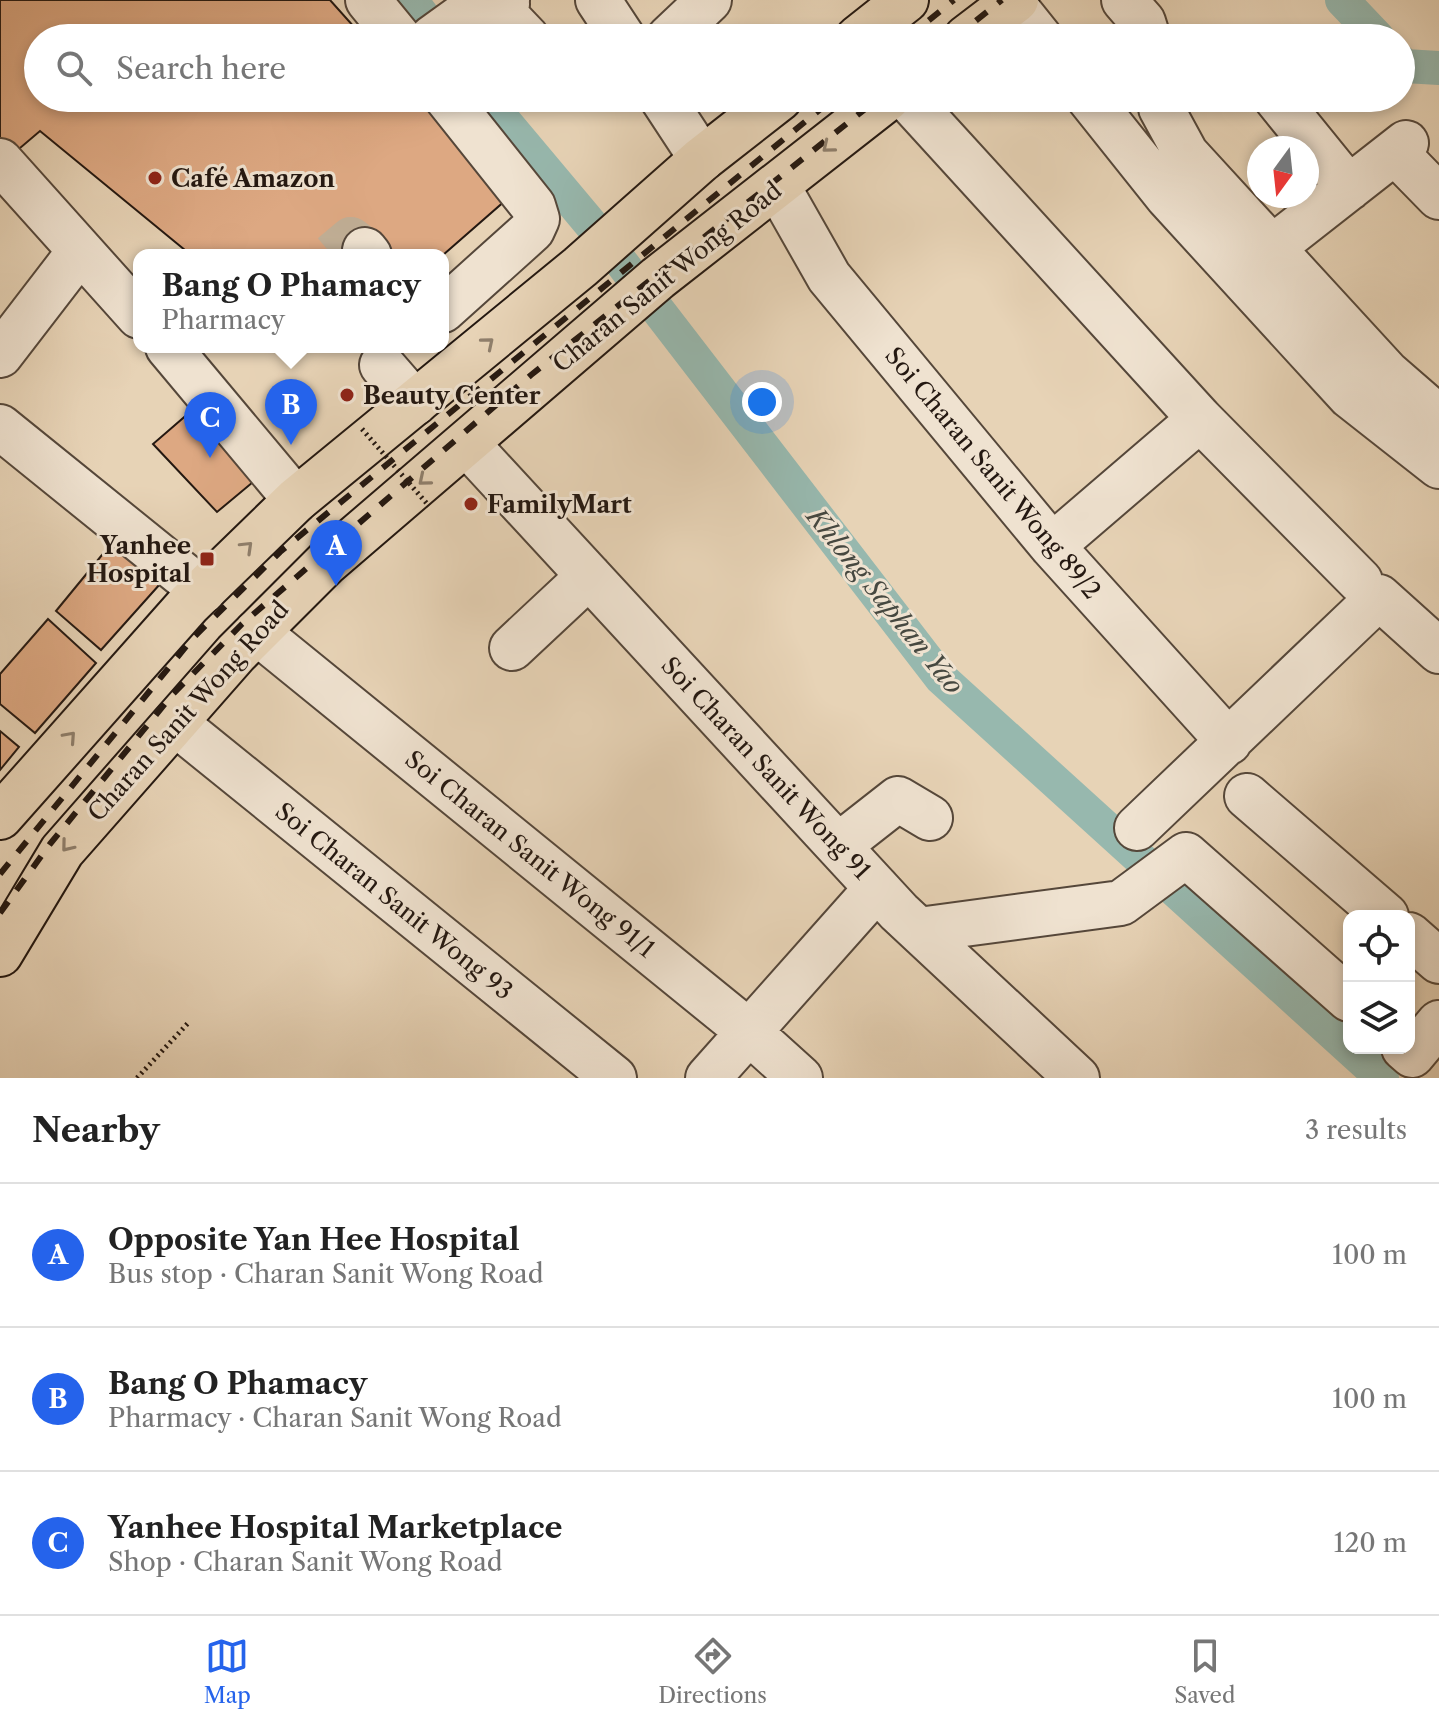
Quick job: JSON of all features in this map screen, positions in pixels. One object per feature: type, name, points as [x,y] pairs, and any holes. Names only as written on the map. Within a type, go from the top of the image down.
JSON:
[{"type":"main road","points":[[985,24],[1014,2]]},
{"type":"main road","points":[[0,817],[203,591],[296,500],[762,112]]},
{"type":"main road","name":"Charan Sanit Wong Road","points":[[0,954],[62,851],[257,632],[326,563],[645,290],[871,112]]},
{"type":"street","points":[[368,0],[388,24]]},
{"type":"street","points":[[598,0],[614,24]]},
{"type":"street","points":[[684,24],[709,0]]},
{"type":"street","points":[[1124,0],[1144,24]]},
{"type":"street","points":[[1014,2],[1030,24]]},
{"type":"street","points":[[451,24],[471,10],[514,14]]},
{"type":"street","points":[[449,305],[532,230],[537,219],[533,206],[458,112]]},
{"type":"street","points":[[671,112],[702,159]]},
{"type":"street","points":[[920,112],[1200,419],[1360,581]]},
{"type":"street","points":[[1100,112],[1168,197],[1350,396],[1439,466]]},
{"type":"street","points":[[1163,112],[1186,154],[1387,373],[1439,418]]},
{"type":"street","points":[[1287,112],[1349,188]]},
{"type":"street","points":[[1272,248],[1400,148],[1439,197]]},
{"type":"street","points":[[0,161],[133,309]]},
{"type":"street","name":"Soi Charan Sanit Wong 89/2","points":[[778,187],[829,277],[1052,546],[1229,742]]},
{"type":"street","points":[[0,355],[80,251]]},
{"type":"street","points":[[181,353],[296,500]]},
{"type":"street","points":[[383,353],[415,403]]},
{"type":"street","points":[[1052,546],[1200,419]]},
{"type":"street","points":[[0,427],[203,591]]},
{"type":"street","name":"Soi Charan Sanit Wong 91","points":[[467,444],[877,888],[1077,1078]]},
{"type":"street","points":[[512,648],[589,576]]},
{"type":"street","points":[[1137,828],[1379,597],[1439,651]]},
{"type":"street","name":"Soi Charan Sanit Wong 91/1","points":[[257,632],[749,1032],[800,1078]]},
{"type":"street","name":"Soi Charan Sanit Wong 93","points":[[175,723],[614,1078]]},
{"type":"street","points":[[1247,796],[1379,910]]},
{"type":"street","points":[[838,846],[898,799],[930,818]]},
{"type":"street","points":[[919,930],[1121,903],[1186,855],[1343,994]]},
{"type":"street","points":[[708,1078],[877,888]]},
{"type":"street","points":[[1415,940],[1439,961]]},
{"type":"street","points":[[1415,1051],[1439,1023]]},
{"type":"path","points":[[362,429],[429,506]]},
{"type":"path","points":[[137,1078],[190,1021]]},
{"type":"building","points":[[0,0],[330,0],[351,24],[24,24],[24,112],[441,112],[507,199],[449,250],[184,249],[40,131],[0,165]]},
{"type":"building","points":[[204,400],[265,472],[217,512],[153,444]]},
{"type":"building","points":[[111,544],[160,584],[101,650],[56,611]]},
{"type":"building","points":[[48,619],[96,663],[35,733],[0,704],[0,674]]},
{"type":"building","points":[[0,731],[19,747],[0,770]]},
{"type":"waterway","name":"Khlong Saphan Yao","points":[[411,0],[429,24]]},
{"type":"waterway","points":[[1342,0],[1365,24]]},
{"type":"waterway","points":[[1415,67],[1439,68]]},
{"type":"waterway","name":"Khlong Saphan Yao","points":[[497,112],[604,240],[941,678],[1382,1078]]},
{"type":"tunnel","points":[[339,249],[351,239],[364,249]]},
{"type":"railway","points":[[924,24],[954,0]]},
{"type":"railway","points":[[972,24],[1002,0]]},
{"type":"railway","points":[[0,874],[193,638],[280,552],[817,112]]},
{"type":"railway","points":[[0,913],[50,844],[173,694],[242,624],[531,375],[861,112]]},
{"type":"place","name":"Café Amazon","points":[[155,178]]},
{"type":"place","name":"Beauty Center","points":[[347,395]]},
{"type":"place","name":"Bang O Phamacy","points":[[291,445]]},
{"type":"place","name":"Yanhee Hospital Marketplace","points":[[210,458]]},
{"type":"place","name":"FamilyMart","points":[[471,504]]},
{"type":"place","name":"Yanhee Hospital","points":[[207,559]]},
{"type":"place","name":"Opposite Yan Hee Hospital","points":[[336,586]]}]
